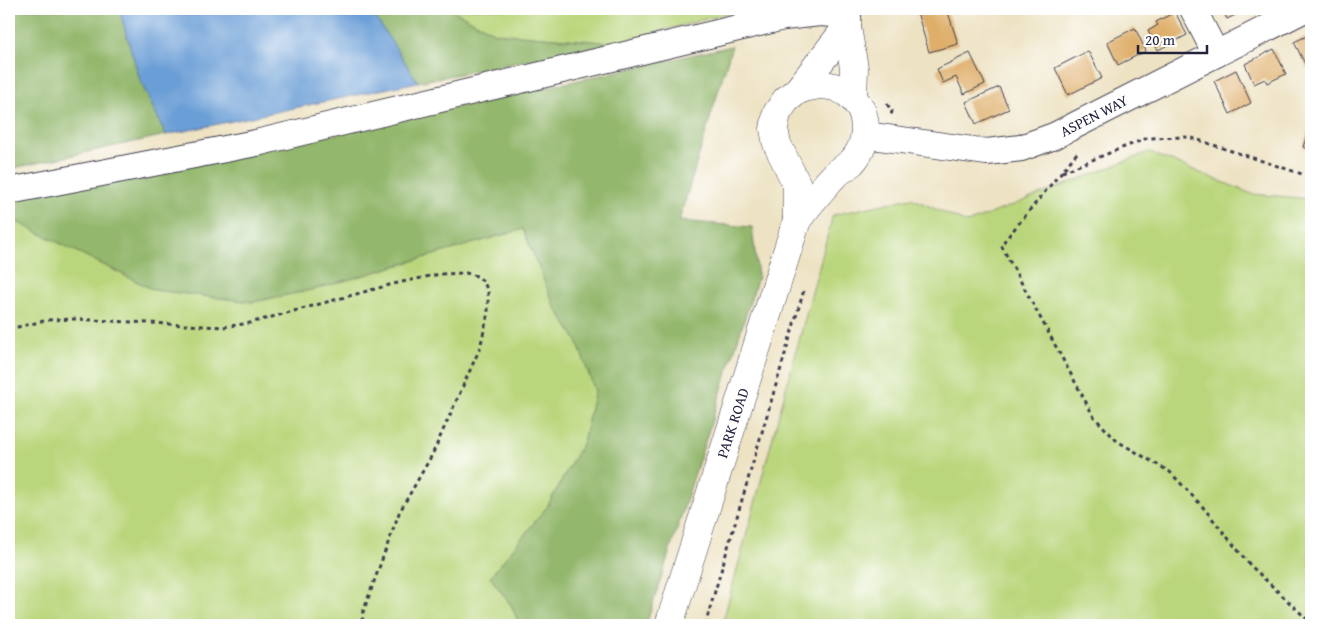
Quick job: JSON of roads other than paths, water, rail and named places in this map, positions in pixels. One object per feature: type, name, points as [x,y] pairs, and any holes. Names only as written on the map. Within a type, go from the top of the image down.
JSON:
[{"type":"main road","name":"PARK ROAD","points":[[669,625],[797,220],[797,185],[777,144],[775,136],[777,113],[786,100],[798,90],[847,17]]},
{"type":"main road","points":[[847,17],[854,68],[853,98]]},
{"type":"main road","points":[[798,90],[812,85],[828,85],[842,90],[853,98],[861,110],[866,135]]},
{"type":"main road","name":"PARK ROAD","points":[[797,220],[839,171],[851,163],[860,151],[866,135]]},
{"type":"main road","points":[[784,158],[796,168],[811,174],[825,175],[839,171]]},
{"type":"street","points":[[1193,9],[1216,54]]},
{"type":"street","name":"ASPEN WAY","points":[[866,135],[987,152],[1021,148],[1054,136],[1305,9]]},
{"type":"street","points":[[9,191],[256,143],[784,18],[820,13],[847,17]]},
{"type":"water","points":[[119,9],[370,9],[418,82],[166,135],[140,80]]}]
